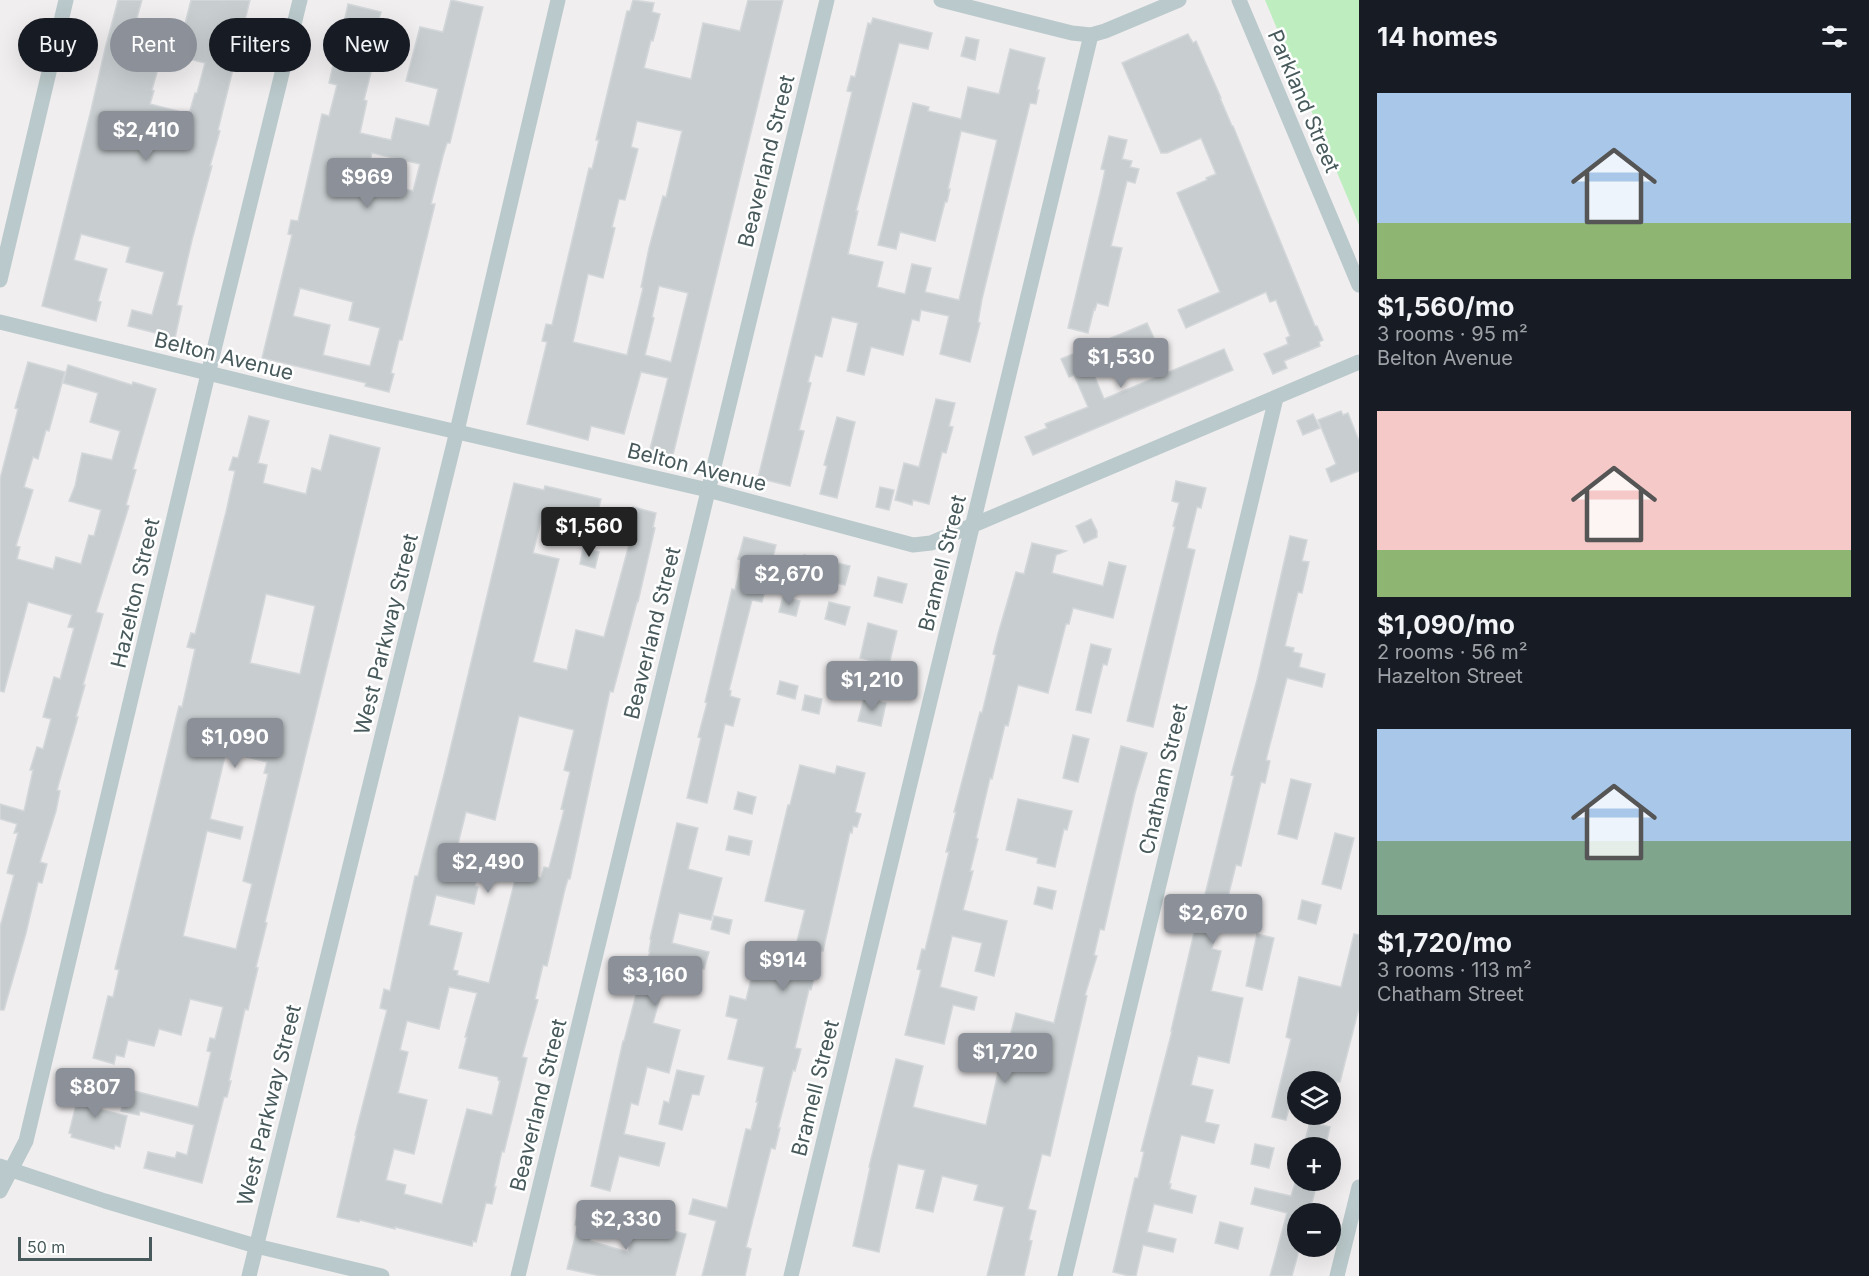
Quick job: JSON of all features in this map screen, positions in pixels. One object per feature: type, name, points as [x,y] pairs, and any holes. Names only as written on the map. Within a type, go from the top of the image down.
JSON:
[{"type":"street","points":[[0,280],[66,0]]},
{"type":"street","name":"Hazelton Street","points":[[0,1191],[5,1168],[26,1142],[208,374],[300,0]]},
{"type":"street","name":"West Parkway Street","points":[[249,1276],[457,432],[558,0]]},
{"type":"street","name":"Beaverland Street","points":[[518,1276],[827,0]]},
{"type":"street","points":[[941,0],[1072,33],[1091,35],[1105,32],[1179,0]]},
{"type":"street","name":"Parkland Street","points":[[1239,0],[1359,285]]},
{"type":"street","name":"Bramell Street","points":[[791,1276],[1091,35]]},
{"type":"street","name":"Belton Avenue","points":[[0,322],[208,374],[708,490],[914,545],[931,543],[1359,362]]},
{"type":"street","name":"Chatham Street","points":[[1065,1276],[1276,398]]},
{"type":"street","points":[[5,1168],[105,1201],[256,1246],[382,1276]]},
{"type":"street","points":[[1337,1276],[1359,1187]]},
{"type":"green space","points":[[1265,0],[1359,0],[1359,225]]},
{"type":"building","points":[[118,0],[142,0],[137,18],[113,18]]},
{"type":"building","points":[[191,0],[250,0],[246,18],[209,18],[209,72],[232,72],[210,166],[212,166],[177,305],[182,306],[175,338],[128,326],[132,310],[152,315],[164,272],[126,262],[130,247],[81,234],[74,260],[107,269],[98,301],[101,302],[96,321],[42,306],[110,30],[110,72],[157,72],[150,104],[189,114],[205,63],[197,61],[197,18],[186,18]]},
{"type":"building","points":[[451,0],[483,7],[450,143],[447,143],[431,204],[435,204],[402,340],[399,340],[389,392],[365,386],[366,383],[262,358],[292,235],[288,234],[291,220],[298,221],[322,114],[329,116],[337,85],[329,83],[331,72],[371,72],[364,100],[367,101],[360,133],[391,140],[396,118],[429,126],[438,89],[406,81],[420,27],[443,32]],"holes":[[[372,153],[420,164],[413,191],[366,180]],[[300,288],[353,302],[349,320],[380,328],[370,366],[323,355],[330,325],[293,316]]]},
{"type":"building","points":[[633,0],[654,3],[652,12],[660,14],[644,68],[691,79],[703,23],[740,31],[748,0],[783,0],[672,459],[649,453],[668,378],[641,372],[624,434],[591,426],[588,440],[527,424],[547,342],[542,341],[546,324],[552,325],[589,168],[592,169],[599,140],[596,140],[627,11],[630,11]],"holes":[[[637,121],[682,131],[666,197],[663,196],[649,248],[641,287],[643,288],[627,355],[573,342],[588,274],[603,278],[615,228],[612,227],[619,199],[625,200],[638,149],[631,147]],[[659,286],[688,293],[671,362],[645,355]]]},
{"type":"building","points":[[348,4],[381,12],[379,18],[345,18]]},
{"type":"building","points":[[873,18],[932,33],[928,49],[899,43],[856,211],[858,211],[848,254],[883,262],[877,287],[905,294],[912,264],[931,268],[925,292],[959,300],[997,140],[961,131],[947,202],[945,202],[935,241],[900,232],[896,249],[878,245],[913,103],[929,107],[928,111],[961,119],[968,87],[999,94],[1010,49],[1045,58],[1036,104],[1030,103],[982,299],[978,322],[980,323],[970,362],[940,354],[949,316],[921,310],[919,321],[912,319],[903,355],[871,347],[864,375],[847,371],[858,323],[832,317],[822,357],[815,355],[808,382],[811,383],[799,430],[804,431],[790,486],[758,478],[852,92],[847,91],[851,76],[855,77],[868,23],[871,24]]},
{"type":"building","points":[[1188,34],[1193,43],[1196,41],[1315,326],[1323,340],[1319,342],[1320,346],[1284,361],[1287,368],[1273,374],[1264,354],[1288,344],[1286,338],[1290,336],[1276,300],[1270,302],[1266,292],[1186,328],[1178,310],[1220,292],[1177,193],[1216,174],[1201,138],[1167,153],[1161,153],[1122,63]]},
{"type":"building","points":[[966,37],[979,40],[975,60],[961,56]]},
{"type":"building","points":[[1109,136],[1127,140],[1122,159],[1132,161],[1130,167],[1139,169],[1135,183],[1127,181],[1111,246],[1122,248],[1108,306],[1097,303],[1088,333],[1068,328],[1101,189],[1105,170],[1101,169]]},
{"type":"building","points":[[1147,323],[1154,338],[1090,365],[1104,399],[1224,349],[1233,370],[1033,455],[1025,437],[1047,428],[1045,424],[1088,407],[1074,375],[1069,377],[1061,359]]},
{"type":"building","points":[[28,362],[65,372],[49,431],[46,430],[38,459],[33,457],[24,487],[33,490],[16,546],[20,547],[17,559],[53,569],[56,557],[81,564],[89,535],[94,536],[101,510],[69,501],[75,486],[82,453],[112,460],[120,431],[90,422],[98,393],[63,383],[68,365],[132,385],[133,382],[156,389],[133,469],[136,470],[126,505],[129,506],[96,612],[103,614],[83,685],[85,685],[76,717],[78,717],[57,790],[60,791],[56,811],[40,862],[47,864],[42,883],[38,882],[4,1010],[0,1010],[0,927],[14,875],[7,873],[18,833],[14,833],[17,824],[0,819],[0,804],[24,811],[33,770],[30,770],[37,747],[43,749],[51,719],[43,717],[54,677],[60,679],[74,628],[68,627],[72,615],[28,602],[4,692],[0,691],[0,479],[18,409],[15,408]]},
{"type":"building","points":[[936,399],[955,403],[949,426],[953,427],[946,453],[942,452],[929,504],[913,500],[912,505],[895,500],[904,463],[919,467]]},
{"type":"building","points":[[1341,411],[1343,415],[1348,413],[1359,441],[1359,471],[1331,482],[1326,469],[1336,464],[1318,420]]},
{"type":"building","points":[[1313,414],[1320,428],[1303,435],[1297,421]]},
{"type":"building","points":[[249,416],[269,421],[258,463],[267,465],[263,483],[306,494],[312,468],[321,471],[330,435],[380,448],[265,922],[267,923],[256,967],[258,968],[248,1010],[245,1009],[229,1081],[231,1081],[227,1097],[224,1097],[202,1183],[144,1168],[148,1152],[175,1158],[177,1152],[187,1155],[194,1125],[140,1111],[139,1115],[121,1111],[126,1089],[198,1107],[211,1052],[207,1051],[210,1038],[215,1039],[223,1007],[190,999],[181,1035],[159,1029],[154,1046],[128,1040],[124,1057],[116,1055],[114,1064],[93,1058],[108,996],[113,997],[119,970],[115,969],[179,706],[182,707],[195,649],[187,647],[191,633],[195,634],[226,512],[235,471],[229,470],[233,457],[238,458]],"holes":[[[266,594],[315,606],[300,674],[250,663]],[[226,752],[267,762],[264,773],[268,774],[243,881],[252,884],[236,949],[183,936],[207,831],[240,839],[243,827],[210,819]]]},
{"type":"building","points":[[837,417],[855,422],[837,498],[820,494],[827,466],[824,465]]},
{"type":"building","points":[[1176,481],[1206,488],[1201,508],[1197,507],[1187,548],[1195,550],[1153,727],[1127,721],[1175,527],[1173,526],[1179,503],[1172,501]]},
{"type":"building","points":[[514,483],[544,490],[545,486],[601,499],[597,516],[564,508],[563,512],[544,508],[533,553],[559,559],[533,662],[567,670],[576,630],[604,637],[633,530],[628,529],[633,507],[656,513],[653,527],[655,528],[638,602],[613,692],[610,691],[570,879],[565,889],[547,966],[543,965],[535,999],[538,1000],[522,1057],[527,1058],[504,1152],[502,1151],[492,1204],[486,1203],[476,1242],[473,1241],[472,1246],[395,1227],[395,1229],[337,1217],[387,1010],[380,1008],[384,989],[390,991],[415,876],[418,876]],"holes":[[[519,716],[574,730],[564,770],[570,772],[561,809],[564,810],[549,868],[544,867],[541,878],[517,872],[489,983],[457,975],[458,971],[453,970],[462,933],[429,925],[436,895],[474,904],[478,887],[475,886],[483,851],[458,844],[466,812],[495,820]],[[449,987],[477,993],[459,1068],[498,1077],[500,1081],[492,1115],[467,1109],[442,1204],[404,1194],[406,1185],[386,1180],[394,1149],[414,1154],[427,1100],[398,1093],[408,1052],[400,1050],[407,1021],[439,1029]]]},
{"type":"building","points":[[880,487],[894,490],[889,510],[876,507]]},
{"type":"building","points":[[1091,519],[1097,531],[1097,537],[1084,543],[1076,526]]},
{"type":"building","points":[[1290,536],[1307,540],[1302,561],[1309,562],[1302,593],[1298,592],[1285,646],[1294,648],[1293,652],[1302,654],[1299,667],[1325,674],[1322,687],[1287,678],[1266,760],[1270,761],[1265,783],[1261,782],[1241,866],[1236,865],[1226,905],[1223,904],[1212,949],[1221,951],[1211,991],[1243,998],[1229,1063],[1198,1056],[1191,1085],[1213,1090],[1205,1122],[1219,1125],[1214,1143],[1181,1135],[1169,1184],[1171,1184],[1170,1189],[1196,1196],[1192,1213],[1154,1204],[1147,1232],[1176,1239],[1173,1252],[1143,1245],[1136,1276],[1129,1276],[1113,1272],[1135,1178],[1138,1178],[1144,1152],[1141,1151],[1234,776],[1231,775],[1257,680]]},
{"type":"building","points":[[744,537],[776,545],[762,602],[752,600],[729,690],[731,691],[730,696],[740,699],[733,726],[725,724],[707,803],[687,798],[701,738],[698,737],[707,703],[705,702],[732,589],[735,590],[742,560],[738,559]]},
{"type":"building","points":[[1032,543],[1066,551],[1056,555],[1052,573],[1103,586],[1109,562],[1126,566],[1113,618],[1073,608],[1069,624],[1066,624],[1048,693],[1018,685],[1008,726],[1005,725],[992,779],[990,778],[970,871],[973,871],[963,910],[1007,921],[994,976],[975,971],[982,943],[952,936],[940,987],[977,997],[974,1010],[953,1005],[944,1044],[905,1035],[921,970],[917,969],[922,949],[925,950],[949,852],[946,852],[956,812],[954,812],[980,712],[982,713],[996,655],[993,654],[998,634],[1016,572],[1024,574]]},
{"type":"building","points":[[583,548],[599,552],[595,568],[580,564]]},
{"type":"building","points":[[804,555],[850,566],[845,585],[800,574]]},
{"type":"building","points":[[878,577],[907,584],[902,603],[874,596]]},
{"type":"building","points":[[783,597],[800,601],[796,616],[779,612]]},
{"type":"building","points":[[829,602],[850,607],[845,625],[825,619]]},
{"type":"building","points":[[868,623],[897,631],[889,665],[860,658]]},
{"type":"building","points":[[1091,644],[1111,649],[1107,665],[1103,664],[1091,713],[1076,710]]},
{"type":"building","points":[[780,681],[798,686],[795,699],[777,694]]},
{"type":"building","points":[[805,695],[822,699],[819,714],[802,710]]},
{"type":"building","points":[[864,698],[886,703],[881,726],[858,721]]},
{"type":"building","points":[[1073,735],[1089,739],[1078,782],[1063,778]]},
{"type":"building","points":[[1121,746],[1147,753],[1135,793],[1104,930],[1100,929],[1094,955],[1097,956],[1085,995],[1087,996],[1050,1156],[1042,1154],[1028,1209],[1036,1211],[1024,1276],[987,1276],[1004,1207],[974,1200],[978,1185],[942,1176],[933,1212],[916,1208],[925,1170],[898,1164],[879,1252],[853,1246],[869,1167],[896,1059],[923,1066],[913,1107],[986,1125],[1003,1051],[1006,1052],[1016,1013],[1054,1023]]},
{"type":"building","points":[[800,765],[835,774],[837,766],[865,773],[855,812],[861,814],[857,827],[853,826],[852,833],[850,832],[823,951],[821,950],[811,990],[809,989],[795,1048],[801,1049],[795,1071],[793,1070],[775,1149],[771,1148],[746,1247],[751,1249],[745,1276],[702,1276],[716,1221],[689,1214],[693,1199],[727,1208],[746,1129],[751,1130],[764,1067],[728,1059],[738,1019],[726,1016],[730,996],[746,1000],[754,967],[787,975],[805,910],[765,901]]},
{"type":"building","points":[[1291,779],[1311,784],[1297,839],[1278,834]]},
{"type":"building","points":[[738,792],[756,797],[752,814],[734,809]]},
{"type":"building","points":[[1018,799],[1072,811],[1067,830],[1064,829],[1055,867],[1037,863],[1038,858],[1006,850]]},
{"type":"building","points":[[677,823],[698,828],[688,869],[722,878],[711,920],[679,913],[672,943],[709,952],[704,969],[670,961],[653,1023],[680,1030],[669,1073],[647,1067],[638,1105],[631,1103],[624,1134],[665,1143],[659,1166],[619,1156],[610,1191],[591,1186],[623,1041],[639,983],[642,984],[650,951],[650,939]]},
{"type":"building","points":[[1335,833],[1354,838],[1341,889],[1322,884]]},
{"type":"building","points":[[729,836],[752,841],[749,855],[726,850]]},
{"type":"building","points":[[1038,887],[1056,891],[1052,909],[1034,904]]},
{"type":"building","points":[[1302,900],[1321,905],[1316,924],[1298,919]]},
{"type":"building","points":[[714,916],[732,920],[729,934],[711,929]]},
{"type":"building","points":[[1257,934],[1274,938],[1262,990],[1246,986]]},
{"type":"building","points":[[1354,934],[1359,935],[1359,1008],[1341,1078],[1341,1071],[1287,1071],[1286,1120],[1272,1117],[1291,1039],[1286,1037],[1299,977],[1341,987]]},
{"type":"building","points":[[677,1070],[704,1076],[699,1095],[692,1094],[682,1130],[659,1124],[664,1101],[669,1103]]},
{"type":"building","points":[[80,1074],[97,1078],[90,1107],[127,1116],[120,1147],[115,1145],[114,1149],[71,1137],[72,1134],[69,1133],[79,1093],[75,1092]]},
{"type":"building","points":[[1309,1125],[1330,1127],[1328,1137],[1306,1137]]},
{"type":"building","points":[[1255,1144],[1274,1148],[1269,1168],[1251,1164]]},
{"type":"building","points":[[1255,1188],[1291,1196],[1293,1191],[1315,1191],[1312,1203],[1287,1203],[1287,1213],[1251,1204]]},
{"type":"building","points":[[579,1207],[597,1211],[590,1241],[628,1252],[636,1222],[686,1234],[675,1276],[601,1276],[567,1269],[578,1225],[575,1225]]},
{"type":"building","points":[[1287,1213],[1287,1257],[1297,1257],[1292,1276],[1270,1276]]},
{"type":"building","points":[[1220,1222],[1243,1228],[1238,1249],[1215,1243]]}]
